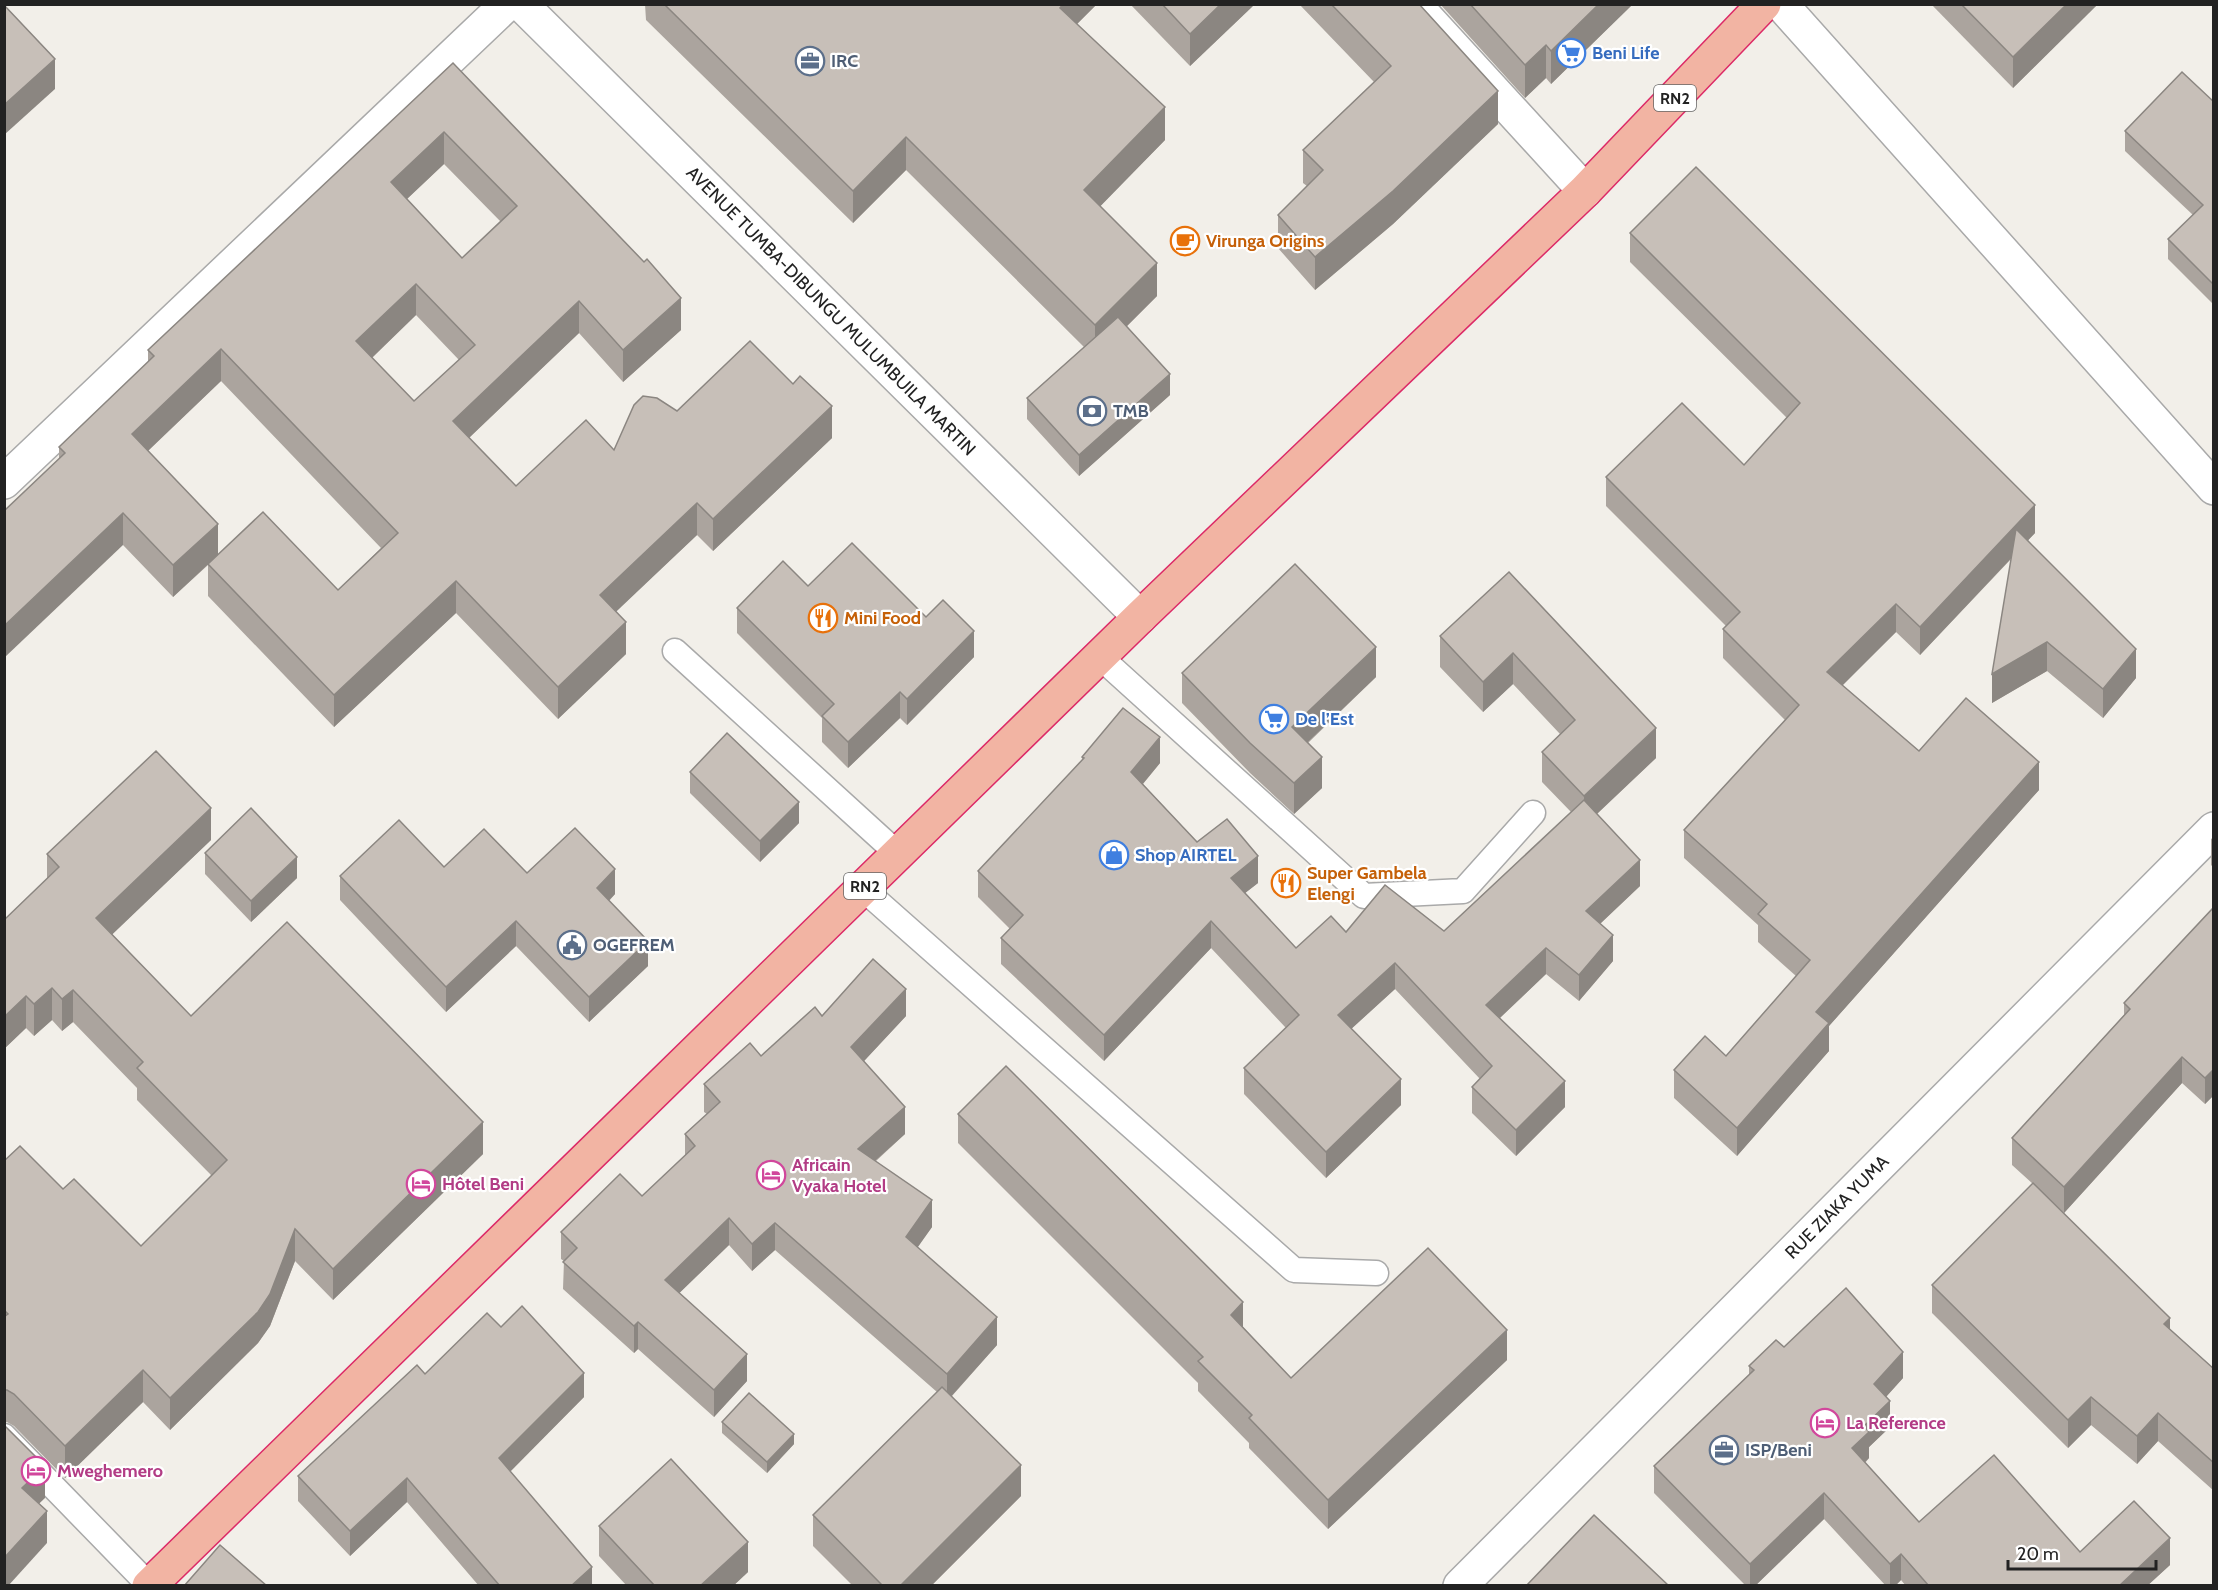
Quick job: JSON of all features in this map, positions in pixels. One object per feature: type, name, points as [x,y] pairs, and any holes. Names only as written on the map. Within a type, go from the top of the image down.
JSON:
[{"type":"highway","name":"RN2","points":[[149,1585],[1140,617],[1585,191],[1764,4]]},
{"type":"street","points":[[4,482],[507,4]]},
{"type":"street","name":"AVENUE TUMBA-DIBUNGU MULUMBUILA MARTIN","points":[[521,4],[1140,617]]},
{"type":"street","points":[[1414,4],[1585,191]]},
{"type":"street","points":[[1781,4],[2214,488]]},
{"type":"street","name":"RUE ZIAKA YUMA","points":[[1460,1586],[2214,829]]},
{"type":"lane","points":[[675,651],[898,854]]},
{"type":"lane","points":[[1100,657],[1364,896],[1463,891],[1533,813]]},
{"type":"lane","points":[[862,888],[1294,1270],[1376,1273]]},
{"type":"lane","points":[[4,1436],[149,1585]]},
{"type":"building","points":[[664,4],[1063,4],[1060,8],[1165,107],[1084,190],[1157,263],[1095,325],[906,137],[853,191]]},
{"type":"building","points":[[1162,4],[1221,4],[1190,34]]},
{"type":"building","points":[[1331,4],[1419,4],[1498,91],[1393,191],[1315,257],[1278,215],[1323,170],[1303,150],[1391,66]]},
{"type":"building","points":[[1470,4],[1599,4],[1551,51],[1546,45],[1525,65]]},
{"type":"building","points":[[1961,4],[2067,4],[2013,57]]},
{"type":"building","points":[[4,5],[55,59],[4,105]]},
{"type":"building","points":[[453,63],[644,262],[647,259],[681,298],[623,350],[579,301],[453,421],[516,486],[586,420],[614,450],[634,405],[643,396],[657,398],[677,411],[750,341],[793,384],[800,376],[832,406],[713,519],[697,503],[600,595],[626,622],[558,687],[456,581],[334,695],[208,564],[263,512],[338,590],[398,533],[221,349],[132,434],[218,524],[173,565],[123,513],[4,626],[4,511],[65,453],[59,447],[154,356],[148,350]],"holes":[[[444,132],[517,206],[462,258],[391,182]],[[416,284],[475,345],[414,401],[356,341]]]},
{"type":"building","points":[[2182,72],[2214,102],[2214,285],[2168,239],[2203,205],[2125,131]]},
{"type":"building","points":[[1696,167],[2035,505],[1920,627],[1896,604],[1827,672],[1919,751],[1966,698],[2039,762],[1816,1012],[1829,1023],[1737,1128],[1674,1070],[1705,1036],[1726,1056],[1810,960],[1758,914],[1767,904],[1684,830],[1799,705],[1723,629],[1740,612],[1606,477],[1682,403],[1744,465],[1800,403],[1630,233]]},
{"type":"building","points":[[1118,317],[1170,374],[1079,455],[1027,398]]},
{"type":"building","points":[[2016,529],[2136,649],[2103,689],[2047,642],[1992,674]]},
{"type":"building","points":[[852,543],[926,617],[943,600],[974,631],[907,699],[900,692],[848,742],[822,716],[834,704],[737,608],[783,561],[808,586]]},
{"type":"building","points":[[1295,564],[1376,647],[1292,727],[1322,757],[1294,783],[1250,743],[1182,673]]},
{"type":"building","points":[[1509,572],[1656,728],[1584,796],[1542,752],[1575,720],[1513,653],[1483,682],[1440,636]]},
{"type":"building","points":[[1123,708],[1160,737],[1131,772],[1197,842],[1227,819],[1258,856],[1231,878],[1296,948],[1331,916],[1346,932],[1385,885],[1444,931],[1584,800],[1640,860],[1586,911],[1613,935],[1579,975],[1546,948],[1486,1005],[1565,1081],[1516,1130],[1472,1087],[1492,1066],[1395,963],[1338,1015],[1401,1079],[1326,1152],[1244,1068],[1299,1015],[1211,921],[1104,1035],[1001,938],[1023,915],[978,871],[1084,758],[1082,757]]},
{"type":"building","points":[[727,733],[799,802],[760,841],[690,772]]},
{"type":"building","points":[[156,751],[211,808],[96,918],[191,1016],[287,922],[483,1122],[333,1269],[295,1229],[270,1294],[258,1312],[170,1398],[143,1370],[65,1446],[14,1394],[4,1390],[4,1317],[8,1314],[4,1310],[4,1161],[20,1146],[63,1189],[74,1179],[141,1246],[227,1160],[137,1068],[143,1062],[73,990],[62,999],[52,988],[34,1004],[26,996],[4,1017],[4,920],[59,867],[47,854]]},
{"type":"building","points":[[251,808],[297,857],[251,901],[205,853]]},
{"type":"building","points":[[399,820],[444,867],[484,829],[527,873],[575,828],[615,869],[597,888],[648,941],[589,997],[516,921],[446,987],[340,876]]},
{"type":"building","points":[[2214,907],[2214,1069],[2205,1078],[2182,1057],[2064,1187],[2012,1138],[2130,1009],[2124,1003]]},
{"type":"building","points":[[873,959],[906,989],[851,1047],[905,1107],[858,1149],[932,1200],[906,1237],[997,1317],[947,1374],[775,1223],[752,1244],[729,1218],[665,1280],[747,1354],[714,1390],[638,1322],[634,1326],[563,1262],[577,1248],[561,1232],[620,1174],[642,1196],[695,1146],[685,1134],[720,1102],[704,1084],[750,1043],[761,1056],[815,1007],[822,1016]]},
{"type":"building","points":[[1006,1066],[1243,1302],[1231,1315],[1291,1378],[1428,1248],[1507,1330],[1328,1500],[1249,1418],[1252,1415],[1198,1361],[1203,1357],[958,1114]]},
{"type":"building","points":[[2033,1183],[2170,1318],[2164,1324],[2214,1369],[2214,1463],[2158,1413],[2137,1436],[2091,1397],[2068,1420],[1932,1285]]},
{"type":"building","points":[[1846,1288],[1903,1352],[1874,1384],[1890,1401],[1864,1426],[1869,1432],[1852,1448],[1919,1522],[1994,1455],[2080,1552],[2134,1501],[2170,1538],[2119,1586],[1929,1586],[1901,1554],[1890,1564],[1824,1493],[1750,1564],[1654,1466],[1754,1370],[1749,1366],[1776,1340],[1784,1347]]},
{"type":"building","points":[[522,1306],[584,1373],[499,1458],[592,1567],[571,1586],[500,1586],[407,1478],[350,1531],[298,1476],[417,1365],[425,1374],[487,1313],[501,1327]]},
{"type":"building","points":[[942,1387],[1021,1465],[900,1586],[883,1586],[813,1515]]},
{"type":"building","points":[[749,1393],[794,1434],[767,1462],[722,1422]]},
{"type":"building","points":[[4,1425],[45,1466],[22,1488],[47,1511],[4,1558]]},
{"type":"building","points":[[671,1459],[748,1542],[700,1586],[655,1586],[599,1526]]},
{"type":"building","points":[[1594,1515],[1669,1586],[1526,1586]]},
{"type":"building","points":[[220,1545],[267,1586],[184,1586]]},
{"type":"place","name":"Beni Life","points":[[1571,53]]},
{"type":"place","name":"IRC","points":[[810,61]]},
{"type":"place","name":"Virunga Origins","points":[[1185,241]]},
{"type":"place","name":"TMB","points":[[1092,411]]},
{"type":"place","name":"Mini Food","points":[[823,618]]},
{"type":"place","name":"De l’Est","points":[[1274,719]]},
{"type":"place","name":"Shop AIRTEL","points":[[1114,855]]},
{"type":"place","name":"Super Gambela Elengi","points":[[1286,883]]},
{"type":"place","name":"OGEFREM","points":[[572,945]]},
{"type":"place","name":"Africain Vyaka Hotel","points":[[771,1175]]},
{"type":"place","name":"Hôtel Beni","points":[[421,1184]]},
{"type":"place","name":"La Reference","points":[[1825,1423]]},
{"type":"place","name":"ISP/Beni","points":[[1724,1450]]},
{"type":"place","name":"Mweghemero","points":[[36,1471]]}]
